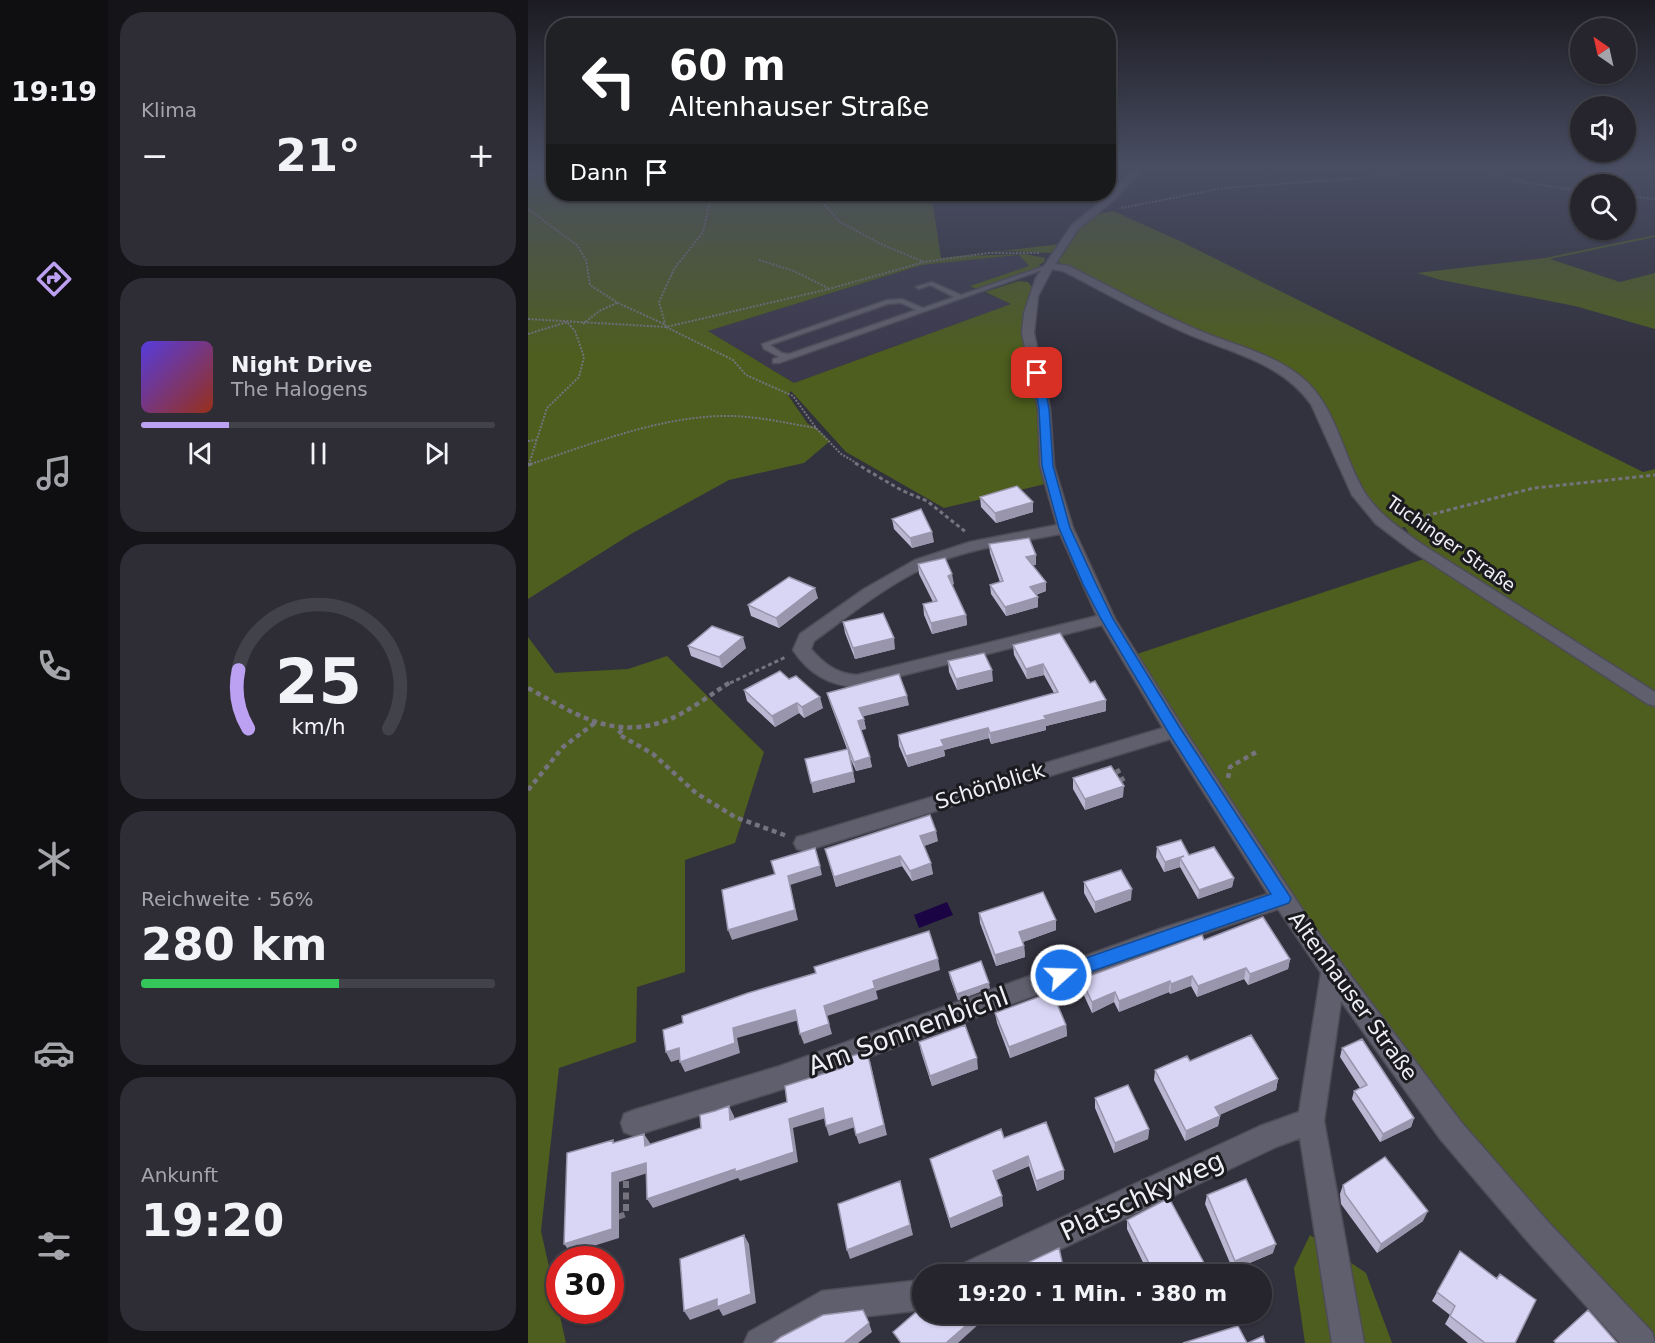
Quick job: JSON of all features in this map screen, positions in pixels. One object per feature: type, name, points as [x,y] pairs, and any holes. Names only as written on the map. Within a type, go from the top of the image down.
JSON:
[{"type":"street","name":"Altenhauser Straße","points":[[1073,232],[1053,260],[1033,296],[1028,333],[1044,409],[1047,466],[1065,528],[1107,619],[1175,731],[1283,898],[1333,971],[1451,1131],[1540,1234],[1641,1343]]},
{"type":"street","name":"Tuchinger Straße","points":[[1053,260],[1181,327],[1291,375],[1302,384],[1318,404],[1350,479],[1371,511],[1430,557],[1655,700]]},
{"type":"street","points":[[1065,528],[982,544],[938,556],[900,574],[806,638],[802,650],[818,668],[834,679],[857,681],[1107,619]]},
{"type":"street","name":"Schönblick","points":[[805,843],[1175,731]]},
{"type":"street","name":"Am Sonnenbichl","points":[[634,1123],[780,1078],[1146,944],[1283,898]]},
{"type":"street","points":[[1333,971],[1311,1121],[1348,1343]]},
{"type":"street","name":"Platschkyweg","points":[[996,1264],[1269,1136],[1311,1121]]},
{"type":"street","points":[[760,1343],[822,1306],[912,1296]]},
{"type":"lane","points":[[776,361],[960,297],[1053,260]]},
{"type":"lane","points":[[919,286],[930,283],[960,297]]},
{"type":"lane","points":[[790,356],[780,355],[766,344],[894,301],[905,302],[922,310]]},
{"type":"path","points":[[558,232],[577,245],[586,260],[590,285],[618,303],[733,360],[746,375],[793,396],[816,428],[841,454],[901,489],[927,501],[982,544]]},
{"type":"path","points":[[665,326],[659,302],[674,269],[703,232]]},
{"type":"path","points":[[859,232],[891,249],[924,262]]},
{"type":"path","points":[[528,319],[583,324],[665,326],[829,288],[924,262],[995,253],[1027,252],[1053,260]]},
{"type":"path","points":[[759,260],[804,275],[829,288]]},
{"type":"path","points":[[583,324],[599,311],[618,303]]},
{"type":"path","points":[[528,334],[567,322]]},
{"type":"path","points":[[528,465],[547,408],[579,377],[584,357],[576,331],[567,322]]},
{"type":"path","points":[[528,465],[662,424],[687,419],[745,417],[816,428]]},
{"type":"path","points":[[528,441],[536,440]]},
{"type":"path","points":[[1387,525],[1534,488],[1655,475]]},
{"type":"path","points":[[528,688],[583,718],[623,729],[666,722],[734,680],[802,650]]},
{"type":"path","points":[[528,790],[563,747],[596,722]]},
{"type":"path","points":[[623,729],[618,734],[653,754],[696,793],[735,817],[805,843]]},
{"type":"path","points":[[1231,786],[1227,776],[1230,767],[1258,751]]},
{"type":"path","points":[[1117,769],[1125,784],[1117,787]]},
{"type":"path","points":[[618,1217],[626,1214],[626,1169],[619,1171]]},
{"type":"shaded area","points":[[1020,255],[1029,267],[971,287],[1012,304],[794,383],[708,331],[922,265]]},
{"type":"shaded area","points":[[947,902],[953,915],[919,928],[914,915]]},
{"type":"green space","points":[[528,232],[937,232],[941,258],[1060,244],[1055,252],[1050,253],[1007,251],[961,256],[1025,254],[1045,258],[1044,262],[1039,265],[1041,267],[976,289],[970,286],[1029,266],[1019,255],[922,265],[708,331],[794,383],[1011,304],[985,292],[1019,281],[1028,282],[1032,287],[1023,318],[1022,332],[1034,386],[1045,484],[944,508],[846,452],[791,391],[788,395],[808,424],[830,441],[804,463],[729,480],[631,534],[528,599]]},
{"type":"green space","points":[[1078,232],[1159,232],[1643,472],[1655,469],[1655,695],[1424,548],[1405,527],[1396,529],[1367,500],[1303,382],[1181,325],[1058,262]]},
{"type":"green space","points":[[1655,235],[1655,237],[1550,259],[1620,282],[1655,273],[1655,329],[1575,306],[1441,280],[1417,273],[1545,258]]},
{"type":"green space","points":[[1427,558],[1655,704],[1655,1339],[1520,1194],[1402,1049],[1310,920],[1222,788],[1137,654]]},
{"type":"green space","points":[[528,637],[555,673],[628,669],[667,656],[764,752],[735,843],[685,860],[685,972],[637,987],[636,1042],[559,1068],[541,1231],[546,1253],[546,1324],[562,1324],[566,1343],[528,1343]]},
{"type":"green space","points":[[1310,1235],[1366,1273],[1392,1343],[1305,1343],[1294,1268]]},
{"type":"building","points":[[1017,486],[1033,502],[995,513],[980,497]]},
{"type":"building","points":[[921,509],[932,532],[910,538],[892,519]]},
{"type":"building","points":[[1029,538],[1036,555],[1026,557],[1046,582],[1030,587],[1038,597],[1005,607],[990,585],[1003,581],[989,544]]},
{"type":"building","points":[[945,558],[952,574],[948,576],[966,615],[931,623],[923,604],[937,601],[918,564]]},
{"type":"building","points":[[789,577],[815,588],[776,618],[748,605]]},
{"type":"building","points":[[883,613],[894,638],[853,648],[843,622]]},
{"type":"building","points":[[712,626],[743,637],[719,657],[688,646]]},
{"type":"building","points":[[1060,633],[1090,683],[1095,681],[1106,700],[1044,716],[1046,719],[990,733],[988,728],[941,740],[944,746],[906,756],[898,735],[1058,692],[1043,664],[1026,669],[1013,645]]},
{"type":"building","points":[[984,653],[992,670],[956,679],[948,661]]},
{"type":"building","points":[[780,671],[789,679],[796,676],[820,697],[802,707],[797,703],[772,716],[744,690]]},
{"type":"building","points":[[899,674],[907,696],[859,708],[864,719],[858,721],[870,757],[854,762],[827,693]]},
{"type":"building","points":[[848,749],[853,772],[811,783],[805,759]]},
{"type":"building","points":[[1111,766],[1124,786],[1085,799],[1073,778]]},
{"type":"building","points":[[930,815],[936,831],[920,836],[931,863],[910,871],[900,856],[834,877],[825,849]]},
{"type":"building","points":[[1181,840],[1189,855],[1214,847],[1234,878],[1199,890],[1180,858],[1184,856],[1165,862],[1157,847]]},
{"type":"building","points":[[815,848],[820,866],[788,876],[795,910],[728,930],[722,890],[775,874],[771,861]]},
{"type":"building","points":[[1121,870],[1132,889],[1095,902],[1084,882]]},
{"type":"building","points":[[1043,892],[1056,920],[1019,932],[1024,946],[995,955],[979,913]]},
{"type":"building","points":[[1263,917],[1290,959],[1250,974],[1246,968],[1198,986],[1192,976],[1171,984],[1170,981],[1119,1001],[1115,992],[1092,1002],[1081,979],[1202,935],[1204,940]]},
{"type":"building","points":[[929,931],[938,959],[873,981],[875,988],[824,1006],[829,1024],[800,1034],[795,1010],[733,1028],[735,1043],[680,1062],[679,1048],[666,1052],[663,1030],[683,1023],[682,1016],[816,973],[814,967]]},
{"type":"building","points":[[981,961],[989,983],[957,994],[949,972]]},
{"type":"building","points":[[1052,992],[1066,1025],[1009,1047],[995,1013]]},
{"type":"building","points":[[965,1025],[977,1058],[930,1076],[919,1042]]},
{"type":"building","points":[[1251,1035],[1278,1079],[1215,1107],[1220,1116],[1186,1131],[1155,1070],[1187,1056],[1190,1061]]},
{"type":"building","points":[[1362,1039],[1414,1118],[1383,1134],[1354,1091],[1367,1085],[1342,1048]]},
{"type":"building","points":[[867,1051],[884,1125],[856,1135],[852,1118],[826,1126],[823,1108],[789,1119],[794,1152],[647,1199],[646,1163],[612,1173],[612,1229],[564,1244],[567,1153],[644,1134],[645,1146],[701,1128],[700,1115],[729,1106],[730,1120],[787,1102],[785,1086],[842,1068],[840,1060]]},
{"type":"building","points":[[1128,1085],[1149,1129],[1115,1143],[1095,1098]]},
{"type":"building","points":[[1046,1122],[1064,1170],[1036,1181],[1028,1156],[993,1171],[1002,1196],[949,1219],[930,1159],[1001,1129],[1004,1138]]},
{"type":"building","points":[[1385,1157],[1428,1211],[1381,1244],[1345,1194],[1343,1185]]},
{"type":"building","points":[[1246,1179],[1276,1244],[1235,1261],[1207,1195]]},
{"type":"building","points":[[900,1181],[910,1225],[847,1250],[838,1204]]},
{"type":"building","points":[[1169,1198],[1205,1264],[1149,1264],[1127,1220]]},
{"type":"building","points":[[744,1235],[751,1294],[717,1307],[717,1299],[684,1311],[680,1259]]},
{"type":"building","points":[[1059,1248],[1063,1264],[1025,1264]]},
{"type":"building","points":[[1460,1251],[1497,1279],[1500,1274],[1536,1300],[1515,1343],[1485,1343],[1450,1316],[1455,1306],[1437,1292]]},
{"type":"building","points":[[863,1310],[869,1323],[844,1343],[773,1343],[823,1315]]},
{"type":"building","points":[[1588,1310],[1617,1343],[1556,1343],[1554,1341]]},
{"type":"building","points":[[912,1316],[912,1324],[968,1324],[946,1343],[901,1343],[893,1332]]},
{"type":"building","points":[[1238,1326],[1247,1343],[1183,1343]]},
{"type":"building","points":[[1263,1336],[1265,1343],[1248,1343]]},
{"type":"route","points":[[1037,373],[1044,409],[1047,466],[1065,528],[1089,584],[1107,619],[1175,731],[1283,898],[1167,936],[1061,975]]}]
